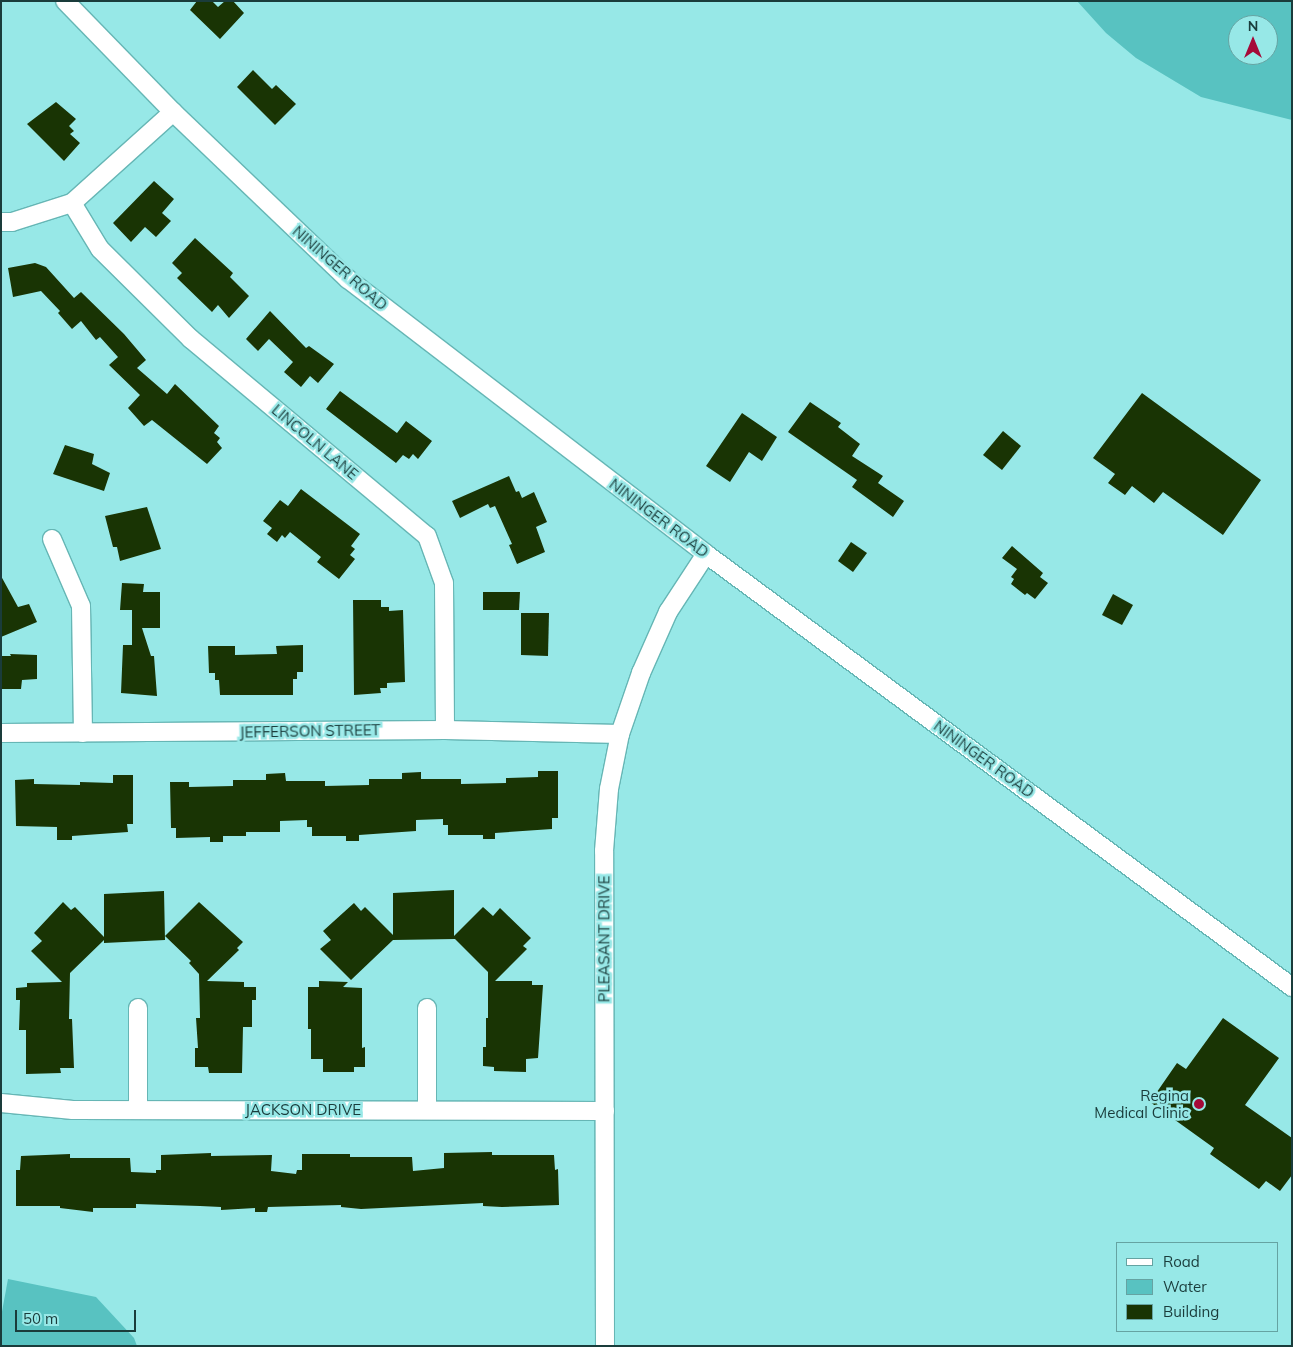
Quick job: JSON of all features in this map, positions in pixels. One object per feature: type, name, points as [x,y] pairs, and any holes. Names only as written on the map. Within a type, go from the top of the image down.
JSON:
[{"type":"street","name":"NININGER ROAD","points":[[65,1],[173,112],[348,279],[706,554],[1292,987]]},
{"type":"street","points":[[1,222],[12,222],[72,203],[173,112]]},
{"type":"street","name":"LINCOLN LANE","points":[[72,203],[100,249],[191,339],[427,536],[444,583],[445,730]]},
{"type":"street","points":[[52,539],[81,606],[83,733]]},
{"type":"street","name":"PLEASANT DRIVE","points":[[605,1346],[604,851],[609,789],[620,734],[641,673],[668,612],[706,554]]},
{"type":"street","name":"JEFFERSON STREET","points":[[1,733],[445,730],[620,734]]},
{"type":"street","points":[[138,1008],[138,1110]]},
{"type":"street","points":[[427,1008],[427,1110]]},
{"type":"street","name":"JACKSON DRIVE","points":[[1,1102],[73,1110],[605,1111]]},
{"type":"water","points":[[1077,1],[1292,1],[1292,120],[1201,97],[1136,58],[1106,33]]},
{"type":"water","points":[[8,1279],[96,1297],[134,1338],[137,1346],[1,1346],[1,1317]]},
{"type":"building","points":[[197,1],[212,1],[218,7],[225,1],[233,1],[244,13],[220,39],[190,10]]},
{"type":"building","points":[[253,70],[272,89],[276,85],[296,104],[275,125],[237,87]]},
{"type":"building","points":[[56,102],[76,119],[69,126],[74,131],[70,134],[80,143],[64,161],[27,124]]},
{"type":"building","points":[[154,181],[174,199],[162,213],[171,221],[156,237],[145,227],[131,242],[113,223]]},
{"type":"building","points":[[195,238],[233,273],[230,277],[249,296],[229,318],[218,305],[212,312],[177,278],[182,273],[172,263]]},
{"type":"building","points":[[35,263],[46,267],[74,298],[81,292],[124,334],[146,360],[137,368],[167,394],[175,384],[219,426],[214,433],[220,438],[217,442],[222,448],[207,464],[152,420],[144,426],[128,408],[140,395],[109,365],[118,357],[100,337],[96,340],[81,321],[72,329],[58,313],[60,311],[41,291],[13,297],[8,268]]},
{"type":"building","points":[[270,311],[306,348],[309,346],[334,364],[318,383],[310,376],[301,387],[284,372],[293,362],[269,339],[258,351],[246,339]]},
{"type":"building","points":[[340,391],[397,433],[406,421],[432,441],[418,459],[413,454],[409,459],[403,455],[396,463],[326,409]]},
{"type":"building","points":[[1142,393],[1261,480],[1223,535],[1163,492],[1154,503],[1132,486],[1125,495],[1108,483],[1115,474],[1093,458]]},
{"type":"building","points":[[810,402],[841,423],[838,427],[860,444],[852,456],[883,476],[878,483],[904,501],[893,517],[852,487],[857,480],[788,432]]},
{"type":"building","points":[[742,413],[777,437],[762,461],[749,452],[730,482],[706,466]]},
{"type":"building","points":[[1003,431],[1021,446],[1002,470],[983,455]]},
{"type":"building","points":[[65,445],[94,454],[92,464],[110,473],[104,491],[53,474]]},
{"type":"building","points":[[509,476],[516,492],[519,491],[522,498],[534,492],[547,522],[536,527],[545,552],[517,564],[509,545],[512,544],[495,506],[490,508],[488,504],[460,518],[452,501]]},
{"type":"building","points":[[301,489],[360,534],[351,546],[355,549],[350,555],[355,559],[339,579],[317,562],[321,557],[290,532],[285,538],[282,535],[277,542],[267,534],[272,528],[263,521],[280,500],[288,506]]},
{"type":"building","points":[[147,507],[161,549],[120,561],[117,547],[113,547],[105,516]]},
{"type":"building","points":[[851,542],[867,553],[853,572],[838,561]]},
{"type":"building","points":[[1012,546],[1043,573],[1040,577],[1048,583],[1035,599],[1027,593],[1025,595],[1011,584],[1014,579],[1011,577],[1017,569],[1002,558]]},
{"type":"building","points":[[1,576],[18,607],[29,604],[37,622],[1,637]]},
{"type":"building","points":[[122,583],[144,584],[143,592],[160,592],[160,628],[142,628],[151,656],[154,656],[157,696],[121,693],[123,645],[132,645],[132,610],[120,610]]},
{"type":"building","points":[[483,592],[520,592],[519,610],[483,610]]},
{"type":"building","points":[[1113,594],[1133,605],[1122,625],[1102,615]]},
{"type":"building","points":[[353,600],[381,600],[381,607],[389,607],[389,611],[403,610],[405,682],[387,683],[387,688],[380,688],[381,693],[354,695]]},
{"type":"building","points":[[521,613],[549,613],[548,656],[521,655]]},
{"type":"building","points":[[303,645],[303,672],[297,672],[297,679],[293,679],[293,695],[220,695],[219,680],[215,680],[215,673],[209,673],[208,646],[235,646],[235,655],[277,654],[276,646]]},
{"type":"building","points":[[10,654],[37,655],[37,679],[22,680],[21,689],[1,689],[1,656],[11,656]]},
{"type":"building","points":[[538,771],[558,771],[558,818],[552,818],[552,829],[495,833],[495,839],[483,839],[483,835],[448,835],[448,825],[443,825],[443,819],[416,820],[416,831],[359,835],[359,841],[346,841],[346,836],[312,836],[312,827],[307,827],[307,820],[280,821],[280,832],[246,832],[246,836],[223,836],[223,842],[210,842],[210,837],[176,838],[176,828],[171,828],[170,782],[189,782],[189,787],[233,786],[233,780],[266,780],[266,774],[285,773],[286,781],[325,781],[325,786],[369,785],[369,779],[402,779],[402,773],[421,772],[421,779],[461,779],[461,784],[506,783],[506,778],[538,777]]},
{"type":"building","points":[[113,775],[133,775],[133,824],[127,824],[128,832],[72,836],[72,840],[57,840],[57,827],[16,826],[15,780],[34,779],[34,784],[80,785],[80,782],[113,783]]},
{"type":"building","points":[[454,890],[454,936],[483,907],[493,916],[500,908],[531,938],[523,946],[527,949],[495,981],[532,981],[532,985],[543,985],[538,1058],[526,1059],[526,1072],[494,1071],[494,1067],[483,1066],[483,1047],[486,1047],[486,1018],[488,1018],[488,972],[455,939],[393,940],[351,980],[320,949],[331,940],[323,931],[354,903],[361,911],[365,907],[393,935],[393,893]]},
{"type":"building","points":[[164,891],[165,940],[104,943],[104,940],[70,973],[69,1019],[72,1019],[74,1068],[60,1068],[61,1073],[26,1074],[26,1030],[19,1030],[20,1000],[16,1000],[16,988],[27,987],[27,983],[62,982],[31,951],[42,941],[34,933],[63,902],[71,910],[75,907],[104,937],[104,894]]},
{"type":"building","points":[[199,902],[243,942],[237,948],[239,950],[207,981],[244,982],[244,987],[256,987],[256,1000],[252,1000],[252,1027],[243,1027],[242,1073],[209,1073],[208,1067],[195,1067],[195,1048],[198,1048],[196,1018],[200,1018],[199,974],[189,963],[191,961],[165,936]]},
{"type":"building","points":[[319,981],[348,982],[343,987],[362,988],[362,1048],[365,1047],[365,1067],[354,1067],[354,1072],[323,1072],[323,1059],[311,1059],[311,1029],[308,1029],[308,987],[319,987]]},
{"type":"building","name":"Regina Medical Clinic","points":[[1223,1018],[1279,1058],[1245,1105],[1292,1138],[1292,1175],[1280,1191],[1266,1181],[1259,1189],[1210,1154],[1214,1148],[1150,1102],[1177,1063],[1186,1069]]},
{"type":"building","points":[[492,1152],[492,1155],[554,1155],[555,1170],[558,1169],[559,1205],[502,1207],[483,1206],[483,1203],[361,1209],[341,1207],[341,1205],[268,1207],[267,1212],[255,1212],[255,1208],[221,1210],[221,1207],[136,1204],[136,1208],[93,1208],[93,1212],[60,1208],[60,1206],[16,1206],[16,1170],[20,1170],[21,1156],[70,1154],[70,1158],[130,1158],[131,1172],[156,1173],[156,1170],[161,1170],[161,1155],[211,1153],[211,1156],[272,1155],[271,1171],[296,1174],[297,1170],[302,1170],[302,1154],[350,1154],[350,1157],[412,1157],[413,1171],[444,1168],[444,1153]]},
{"type":"place","name":"Regina Medical Clinic","points":[[1199,1104]]}]
